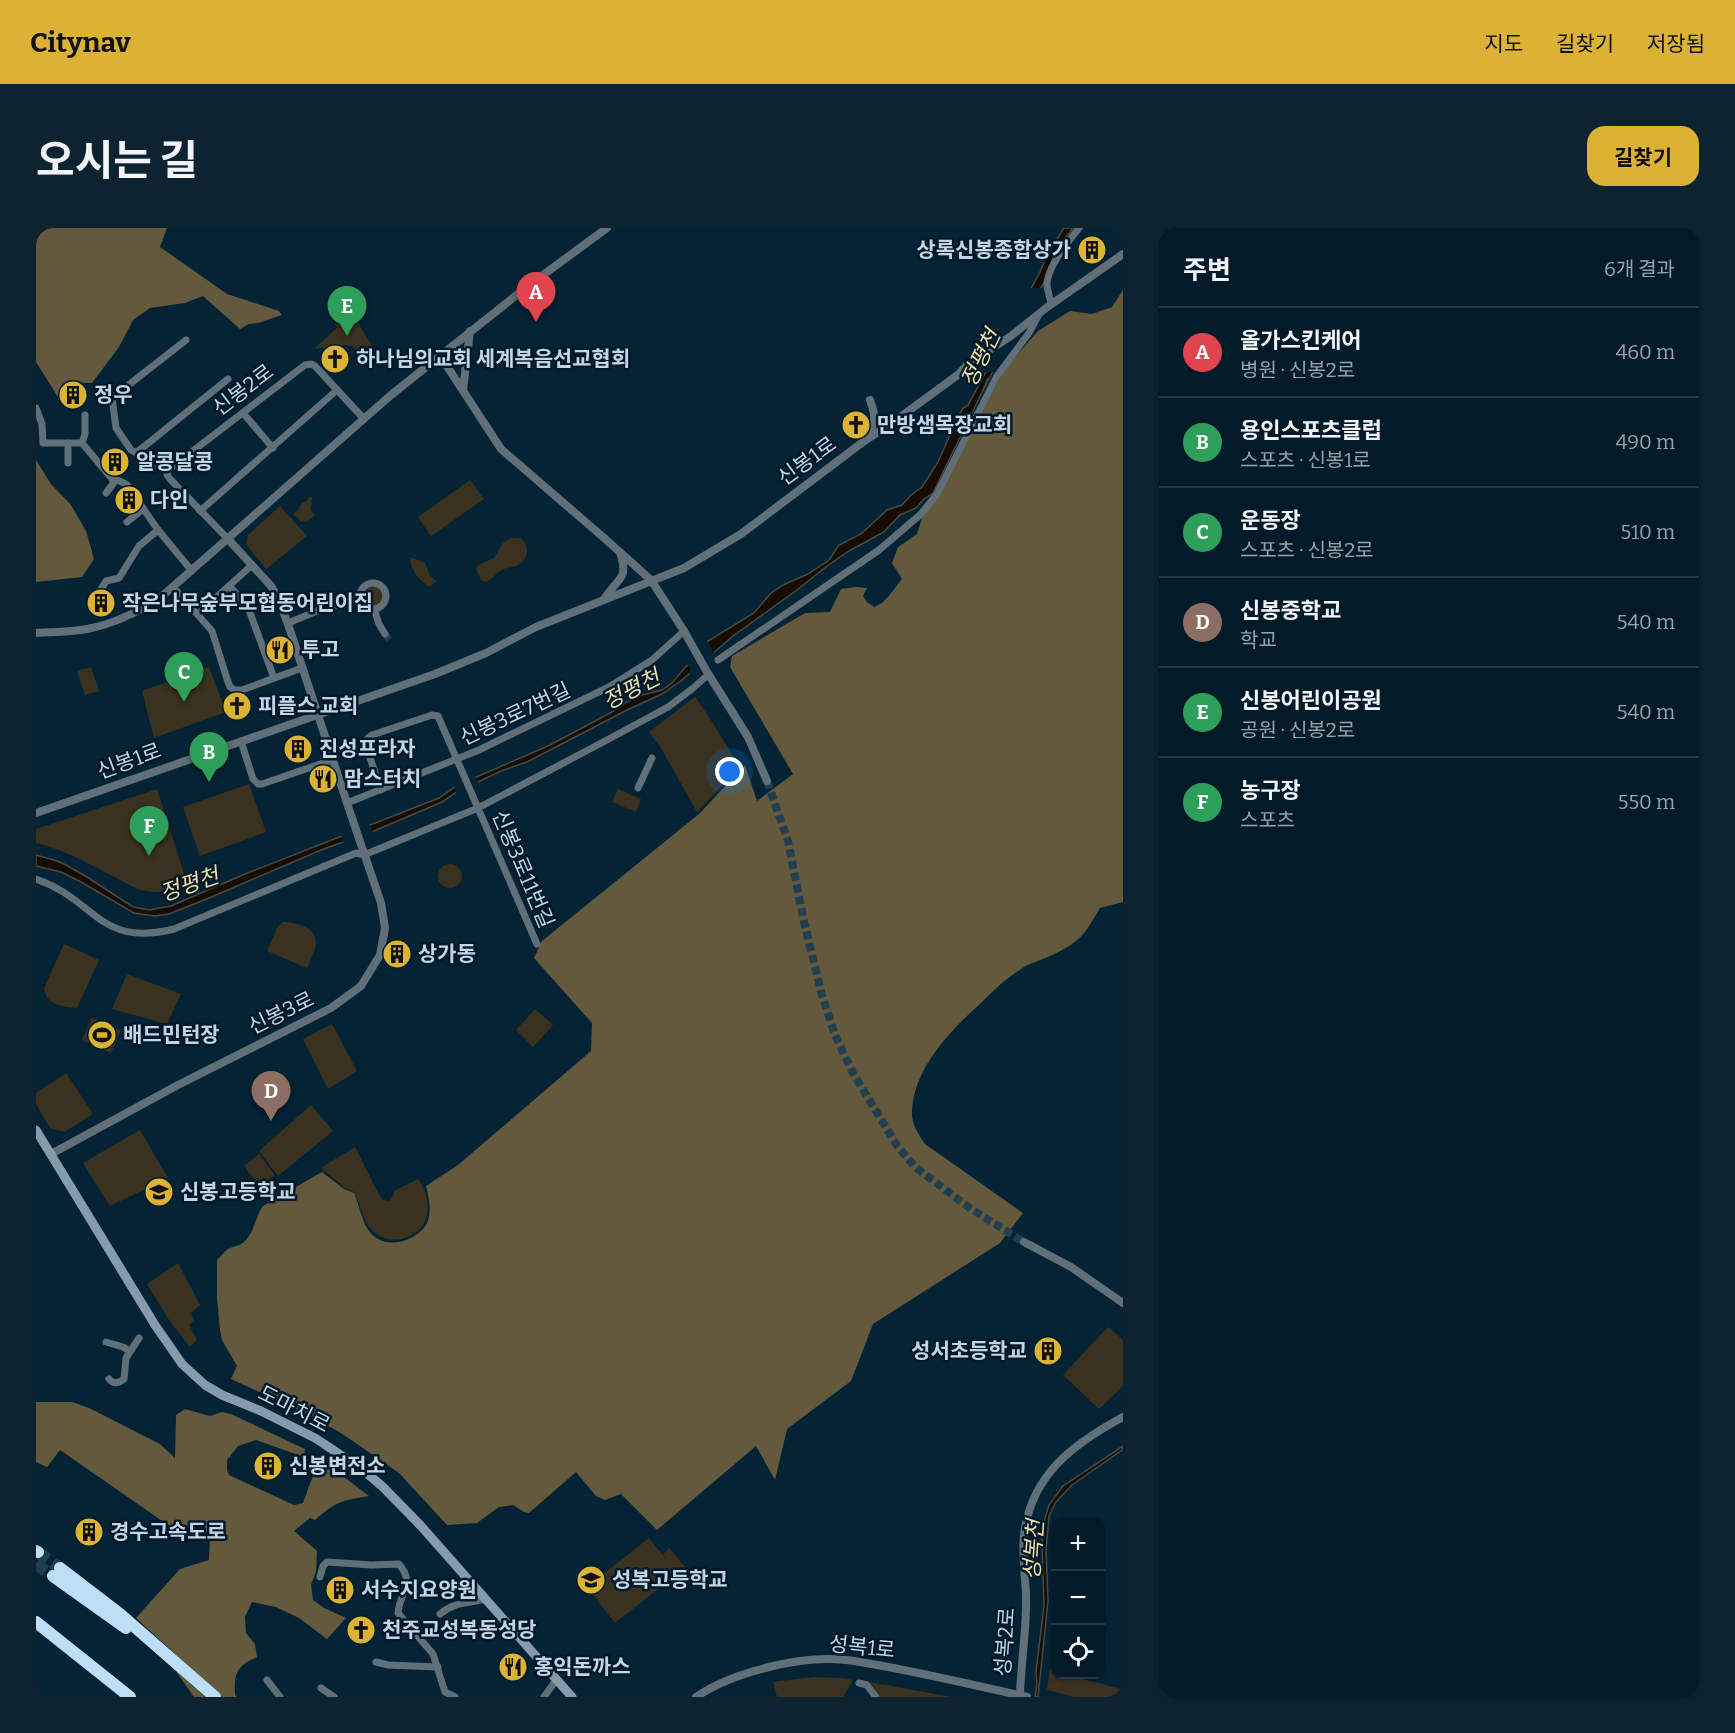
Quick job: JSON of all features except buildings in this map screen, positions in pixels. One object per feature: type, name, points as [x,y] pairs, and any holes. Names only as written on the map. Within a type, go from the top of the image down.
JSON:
[{"type":"highway","points":[[57,1572],[120,1614],[215,1697]]},
{"type":"highway","points":[[36,1622],[130,1697]]},
{"type":"highway","points":[[36,1630],[119,1697]]},
{"type":"main road","name":"도마치로","points":[[36,1130],[155,1325],[182,1364],[205,1385],[222,1395],[261,1411],[315,1438],[362,1469],[392,1495],[572,1697]]},
{"type":"street","points":[[36,633],[87,629],[109,623],[137,612],[160,598],[441,354],[528,285],[607,228]]},
{"type":"street","points":[[718,660],[879,549],[921,514],[937,494],[997,376],[1046,308],[1048,276],[1079,228]]},
{"type":"street","name":"신봉1로","points":[[36,813],[435,674],[486,653],[536,627],[684,568],[741,534],[867,439],[1123,254]]},
{"type":"street","points":[[463,390],[470,331]]},
{"type":"street","points":[[186,340],[112,398],[116,428],[131,450],[168,470],[167,475],[271,586],[288,623],[347,803]]},
{"type":"street","points":[[441,354],[501,449],[651,580],[748,737],[767,781]]},
{"type":"street","name":"신봉2로","points":[[168,470],[305,365],[315,366],[364,419]]},
{"type":"street","name":"신봉2로","points":[[136,453],[228,379]]},
{"type":"street","points":[[200,511],[337,390]]},
{"type":"street","points":[[867,439],[874,424],[875,415],[870,400]]},
{"type":"street","points":[[36,408],[40,415],[44,443],[82,443]]},
{"type":"street","points":[[243,412],[273,448]]},
{"type":"street","points":[[82,443],[85,434],[85,415]]},
{"type":"street","points":[[68,443],[68,464]]},
{"type":"street","points":[[82,443],[113,480],[127,485],[158,530],[192,571]]},
{"type":"street","points":[[106,493],[113,484],[113,480]]},
{"type":"street","points":[[127,522],[143,509]]},
{"type":"street","points":[[100,591],[106,581],[119,578],[139,546],[158,530]]},
{"type":"street","points":[[604,599],[623,577],[625,571],[620,552]]},
{"type":"street","points":[[198,614],[252,565]]},
{"type":"street","points":[[372,582],[381,585],[386,597],[383,605],[374,609],[364,606],[360,599],[363,586],[372,582]]},
{"type":"street","points":[[229,586],[249,610],[274,678]]},
{"type":"street","points":[[174,588],[212,631],[230,687],[242,690],[302,668]]},
{"type":"street","points":[[288,623],[322,609],[360,599]]},
{"type":"street","points":[[374,609],[385,634]]},
{"type":"street","name":"신봉3로7번길","points":[[347,803],[479,750],[609,687],[652,660],[684,631]]},
{"type":"street","name":"신봉3로11번길","points":[[36,879],[63,892],[105,924],[125,933],[149,934],[174,929],[356,853],[478,808],[657,714],[692,689],[707,672]]},
{"type":"street","points":[[381,789],[366,747],[372,735],[432,715],[438,716],[478,808]]},
{"type":"street","points":[[241,741],[253,778],[258,784],[332,760]]},
{"type":"street","points":[[639,788],[652,758]]},
{"type":"street","name":"신봉3로","points":[[51,1154],[178,1085],[331,1008],[361,986],[380,955],[385,928],[381,903],[347,803]]},
{"type":"street","name":"신봉3로11번길","points":[[478,808],[537,944]]},
{"type":"street","points":[[1024,1242],[1071,1267],[1123,1303]]},
{"type":"street","points":[[109,1379],[118,1383],[124,1379],[126,1358],[139,1338]]},
{"type":"street","points":[[106,1342],[129,1351]]},
{"type":"street","name":"성복2로","points":[[1022,1696],[1025,1619],[1024,1535],[1030,1507],[1037,1491],[1056,1464],[1091,1435],[1123,1417]]},
{"type":"street","points":[[320,1577],[323,1566],[327,1562],[399,1564],[405,1571],[408,1581],[398,1613],[433,1654],[445,1692],[455,1697]]},
{"type":"street","points":[[440,1614],[452,1605],[486,1599]]},
{"type":"street","name":"성복1로","points":[[696,1697],[725,1681],[751,1672],[822,1660],[846,1660],[922,1673],[1022,1696]]},
{"type":"street","points":[[376,1662],[388,1665],[438,1667]]},
{"type":"street","points":[[267,1680],[280,1697]]},
{"type":"street","points":[[544,1697],[556,1680]]},
{"type":"street","points":[[859,1683],[867,1685],[876,1697]]},
{"type":"street","points":[[321,1689],[334,1697]]},
{"type":"shaded area","points":[[36,228],[167,228],[160,247],[227,294],[279,311],[282,315],[249,324],[240,329],[203,296],[185,303],[150,308],[133,320],[119,347],[92,383],[72,384],[65,388],[58,397],[36,362]]},
{"type":"shaded area","name":"정평천","points":[[1064,228],[1073,228],[1055,251],[1047,277],[987,382],[933,493],[916,508],[900,515],[884,532],[827,566],[733,636],[682,680],[662,694],[527,762],[501,771],[455,793],[442,802],[169,914],[155,916],[134,913],[61,872],[36,866],[36,855],[57,861],[87,877],[133,907],[150,910],[171,906],[245,874],[439,798],[458,785],[550,745],[627,702],[662,690],[671,684],[708,641],[754,613],[770,594],[783,585],[808,574],[829,560],[839,545],[861,534],[887,510],[902,505],[922,487],[938,462],[958,417],[963,408],[968,405],[1040,272],[1047,254]]},
{"type":"shaded area","points":[[1123,290],[1123,902],[1100,908],[1076,941],[1019,970],[969,1015],[946,1038],[927,1065],[915,1094],[912,1110],[914,1124],[925,1144],[1023,1213],[1000,1243],[873,1324],[851,1381],[787,1429],[775,1480],[756,1446],[657,1530],[621,1494],[605,1500],[596,1496],[576,1472],[529,1513],[513,1505],[499,1507],[477,1523],[447,1525],[399,1473],[341,1433],[303,1412],[231,1379],[237,1366],[222,1340],[220,1330],[217,1260],[228,1249],[245,1241],[263,1206],[322,1172],[344,1189],[354,1193],[368,1230],[378,1239],[391,1243],[418,1234],[429,1218],[430,1205],[426,1186],[458,1165],[591,1051],[592,1023],[534,958],[542,941],[699,814],[745,765],[757,801],[793,774],[730,667],[732,656],[805,613],[830,612],[841,589],[867,588],[863,596],[867,602],[874,607],[882,603],[902,579],[892,563],[898,547],[917,534],[923,515],[939,496],[1004,370],[1038,331],[1070,311],[1092,314],[1112,307]]},
{"type":"shaded area","points":[[351,311],[378,356],[373,360],[352,346],[314,349],[338,327],[334,325]]},
{"type":"shaded area","points":[[36,460],[51,484],[71,505],[86,531],[94,559],[82,577],[36,582]]},
{"type":"shaded area","points":[[470,480],[484,499],[431,536],[418,517]]},
{"type":"shaded area","points":[[309,497],[312,497],[311,510],[315,515],[306,522],[302,522],[293,514]]},
{"type":"shaded area","points":[[280,506],[307,536],[266,569],[246,544],[248,535]]},
{"type":"shaded area","points":[[511,538],[520,538],[524,541],[527,553],[524,560],[516,566],[502,570],[486,582],[481,580],[476,569],[478,565],[494,558],[503,543]]},
{"type":"shaded area","points":[[410,557],[425,563],[430,576],[437,581],[429,587],[422,581],[414,571]]},
{"type":"shaded area","points":[[373,583],[382,587],[386,596],[382,605],[373,609],[364,605],[360,596],[364,587]]},
{"type":"shaded area","points":[[91,667],[99,691],[85,695],[77,671]]},
{"type":"shaded area","points":[[209,667],[226,712],[154,738],[142,691]]},
{"type":"shaded area","points":[[695,697],[740,767],[697,812],[661,748],[649,732]]},
{"type":"shaded area","points":[[249,784],[266,832],[200,856],[183,807]]},
{"type":"shaded area","points":[[157,789],[187,883],[181,886],[157,892],[138,889],[76,857],[36,843],[36,829]]},
{"type":"shaded area","points":[[618,789],[641,799],[636,812],[612,802]]},
{"type":"shaded area","points":[[450,864],[459,867],[462,876],[459,885],[450,888],[441,885],[438,876],[441,867]]},
{"type":"shaded area","points":[[282,922],[301,925],[315,936],[315,949],[307,968],[267,951]]},
{"type":"shaded area","points":[[64,944],[99,960],[77,1008],[56,1004],[45,994],[44,988]]},
{"type":"shaded area","points":[[127,974],[181,994],[167,1024],[112,1009]]},
{"type":"shaded area","points":[[535,1009],[553,1025],[533,1047],[516,1030]]},
{"type":"shaded area","name":"배드민턴장","points":[[92,1018],[121,1030],[111,1053],[82,1040]]},
{"type":"shaded area","points":[[332,1024],[357,1071],[328,1089],[303,1039]]},
{"type":"shaded area","points":[[66,1073],[93,1114],[64,1132],[50,1128],[36,1104],[36,1093]]},
{"type":"shaded area","points":[[311,1105],[333,1131],[278,1176],[259,1151]]},
{"type":"shaded area","points":[[140,1130],[168,1178],[110,1206],[83,1163]]},
{"type":"shaded area","points":[[355,1147],[383,1200],[389,1201],[394,1191],[418,1179],[425,1193],[428,1209],[426,1219],[416,1232],[394,1240],[379,1235],[366,1222],[354,1192],[345,1188],[321,1168]]},
{"type":"shaded area","points":[[259,1154],[275,1175],[259,1186],[244,1166]]},
{"type":"shaded area","points":[[178,1263],[200,1305],[191,1313],[194,1320],[189,1325],[197,1340],[190,1347],[169,1320],[147,1284]]},
{"type":"shaded area","points":[[1108,1327],[1123,1340],[1123,1386],[1099,1409],[1063,1375]]},
{"type":"shaded area","points":[[36,1402],[72,1402],[89,1408],[160,1444],[175,1458],[176,1415],[185,1409],[210,1416],[222,1412],[231,1414],[305,1449],[304,1457],[256,1440],[238,1446],[227,1460],[229,1475],[294,1505],[303,1503],[314,1474],[327,1464],[369,1496],[340,1503],[315,1520],[310,1518],[294,1531],[317,1551],[316,1571],[311,1585],[313,1600],[346,1618],[327,1639],[299,1618],[276,1607],[252,1602],[245,1617],[246,1633],[255,1644],[257,1657],[241,1667],[236,1676],[235,1695],[237,1697],[222,1697],[136,1618],[180,1569],[209,1560],[210,1533],[168,1525],[60,1450],[47,1467],[36,1462]]},
{"type":"shaded area","points":[[1123,1446],[1122,1450],[1072,1485],[1056,1502],[1049,1516],[1046,1551],[1048,1601],[1038,1697],[1035,1697],[1044,1605],[1042,1542],[1049,1505],[1063,1486]]},
{"type":"shaded area","points":[[649,1538],[668,1562],[663,1554],[669,1548],[687,1569],[679,1576],[677,1574],[615,1623],[587,1587]]},
{"type":"shaded area","points":[[1050,1669],[1051,1679],[1084,1679],[1120,1689],[1118,1697],[1074,1697],[1047,1690]]},
{"type":"shaded area","points":[[175,1670],[205,1697],[194,1697]]},
{"type":"shaded area","points":[[814,1677],[853,1680],[843,1697],[777,1697],[773,1682]]},
{"type":"shaded area","points":[[870,1682],[951,1697],[880,1697]]},
{"type":"pier","points":[[1027,288],[1044,288],[996,372],[982,372]]},
{"type":"pier","points":[[705,639],[716,655],[689,677],[690,668],[685,661]]},
{"type":"pier","points":[[474,775],[479,784],[457,795],[454,784]]},
{"type":"pier","points":[[368,822],[374,833],[344,845],[341,833]]},
{"type":"waterway","name":"정평천","points":[[983,390],[988,379]]},
{"type":"tunnel","points":[[385,634],[391,641]]},
{"type":"tunnel","points":[[767,781],[788,841],[804,922],[822,995],[835,1035],[853,1073],[896,1144],[914,1166],[971,1209],[1024,1242]]},
{"type":"tunnel","points":[[38,1552],[60,1568]]},
{"type":"tunnel","points":[[36,1564],[53,1576]]},
{"type":"place","name":"상록신봉종합상가","points":[[1092,250]]},
{"type":"place","name":"올가스킨케어","points":[[536,322]]},
{"type":"place","name":"신봉어린이공원","points":[[347,336]]},
{"type":"place","name":"하나님의교회 세계복음선교협회","points":[[335,359]]},
{"type":"place","name":"정우","points":[[73,395]]},
{"type":"place","name":"만방샘목장교회","points":[[856,425]]},
{"type":"place","name":"알콩달콩","points":[[115,462]]},
{"type":"place","name":"다인","points":[[129,500]]},
{"type":"place","name":"작은나무숲부모협동어린이집","points":[[101,603]]},
{"type":"place","name":"투고","points":[[280,650]]},
{"type":"place","name":"운동장","points":[[184,702]]},
{"type":"place","name":"피플스 교회","points":[[237,706]]},
{"type":"place","name":"진성프라자","points":[[298,749]]},
{"type":"place","name":"맘스터치","points":[[323,779]]},
{"type":"place","name":"용인스포츠클럽","points":[[209,782]]},
{"type":"place","name":"농구장","points":[[149,856]]},
{"type":"place","name":"상가동","points":[[397,954]]},
{"type":"place","name":"배드민턴장","points":[[102,1035]]},
{"type":"place","name":"신봉중학교","points":[[271,1121]]},
{"type":"place","name":"신봉고등학교","points":[[159,1192]]},
{"type":"place","name":"성서초등학교","points":[[1048,1351]]},
{"type":"place","name":"신봉변전소","points":[[268,1466]]},
{"type":"place","name":"경수고속도로","points":[[89,1532]]},
{"type":"place","name":"성복고등학교","points":[[591,1580]]},
{"type":"place","name":"서수지요양원","points":[[340,1590]]},
{"type":"place","name":"천주교성복동성당","points":[[361,1630]]},
{"type":"place","name":"홍익돈까스","points":[[513,1667]]},
{"type":"water label","name":"성복천","points":[[1033,1550]]}]
